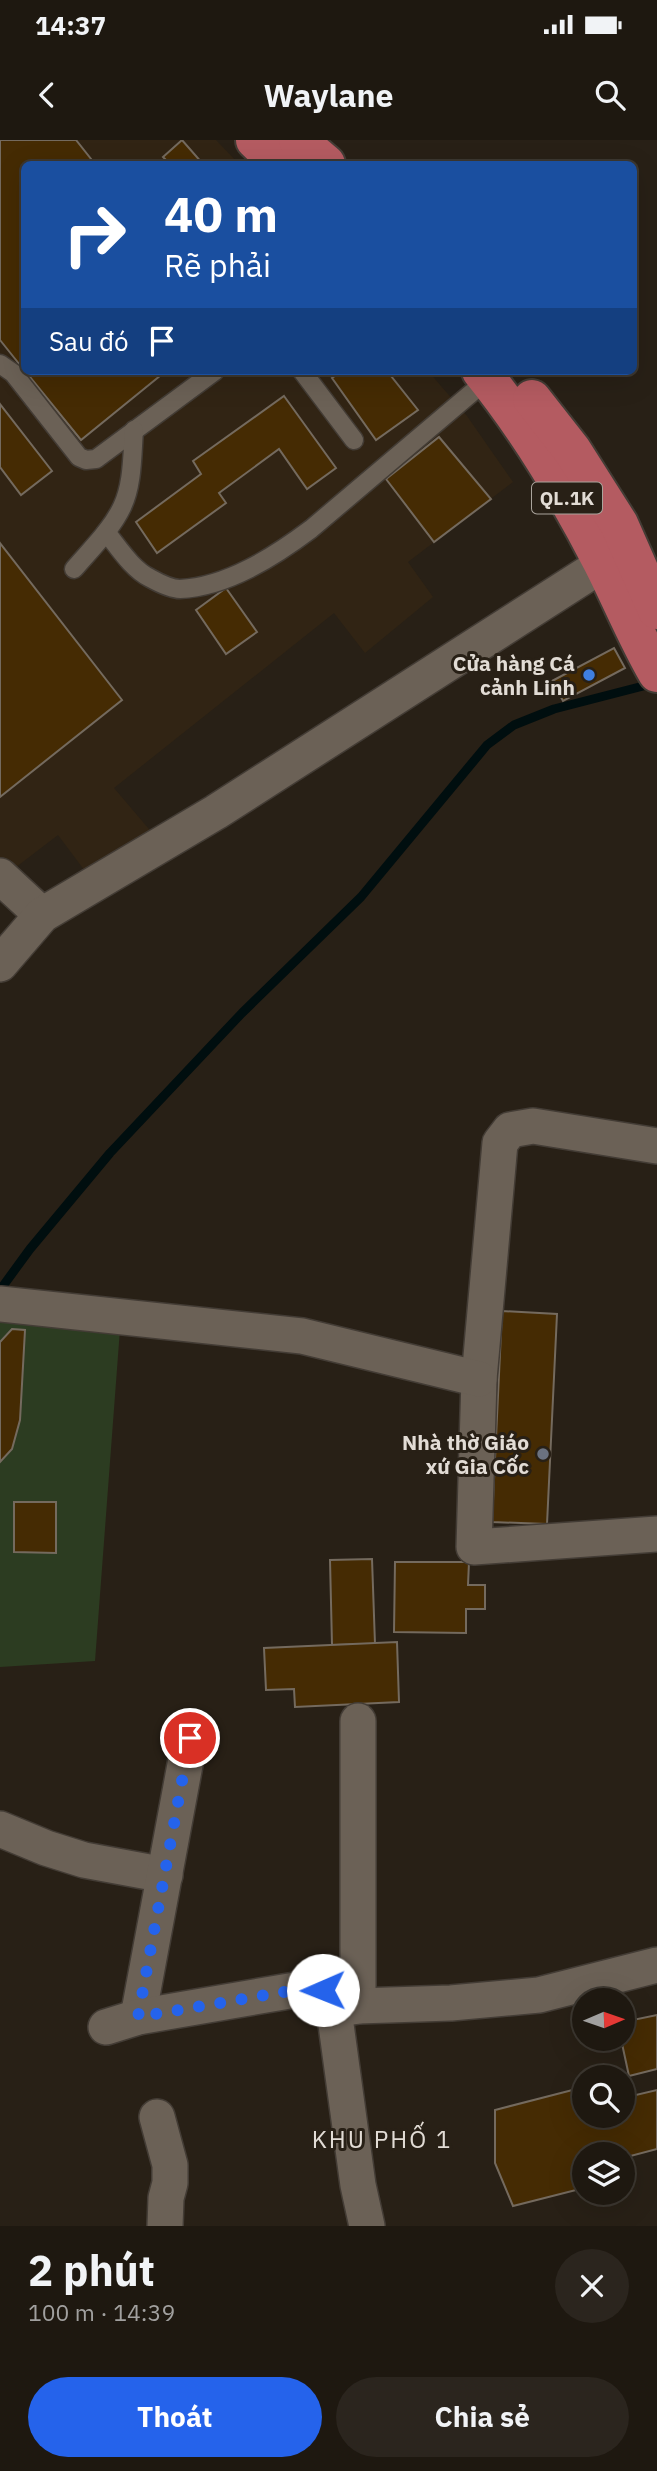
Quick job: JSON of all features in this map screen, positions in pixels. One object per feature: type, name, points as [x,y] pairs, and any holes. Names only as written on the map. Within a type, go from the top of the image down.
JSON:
[{"type":"main road","points":[[255,140],[277,161]]},
{"type":"main road","points":[[298,140],[322,161]]},
{"type":"main road","name":"QL.1K","points":[[494,375],[559,482],[603,564],[646,623]]},
{"type":"main road","name":"QL.1K","points":[[494,375],[572,450],[619,524],[657,673]]},
{"type":"street","points":[[0,964],[42,915],[216,812],[603,564]]},
{"type":"street","points":[[0,876],[42,915]]},
{"type":"street","points":[[657,1146],[533,1126],[510,1130],[500,1143],[478,1379],[474,1547],[657,1534]]},
{"type":"street","points":[[14,1306],[302,1336],[478,1379]]},
{"type":"street","points":[[358,1721],[346,2008],[358,2185],[367,2226]]},
{"type":"street","points":[[190,1738],[165,1875],[122,2022],[307,1988],[323,1990],[346,2008],[451,2003],[538,1995],[657,1965]]},
{"type":"street","points":[[0,1829],[84,1860],[165,1875]]},
{"type":"street","points":[[156,2118],[170,2165],[165,2226]]},
{"type":"lane","points":[[0,364],[13,373],[79,457],[86,460],[96,458],[210,375]]},
{"type":"lane","points":[[305,375],[354,440]]},
{"type":"lane","points":[[106,532],[134,566],[148,577],[171,587],[178,589],[194,586],[236,574],[293,543],[311,529],[492,375]]},
{"type":"lane","points":[[74,569],[106,532],[122,506],[131,474],[134,430]]},
{"type":"shaded area","points":[[0,140],[216,140],[236,161],[21,161],[21,375],[431,375],[467,416],[513,482],[408,562],[433,597],[365,653],[334,613],[114,788],[154,835],[88,875],[58,835],[11,871],[0,861]]},
{"type":"green space","points":[[0,1314],[120,1329],[95,1661],[0,1667]]},
{"type":"building","points":[[0,140],[76,140],[93,161],[21,161],[21,366],[0,340]]},
{"type":"building","points":[[182,140],[200,161],[167,161],[163,157]]},
{"type":"building","points":[[28,375],[161,375],[81,440]]},
{"type":"building","points":[[336,375],[390,375],[418,410],[376,440],[332,378]]},
{"type":"building","points":[[284,396],[336,468],[307,489],[279,449],[219,493],[226,503],[157,553],[136,522],[201,474],[193,461]]},
{"type":"building","points":[[0,404],[52,471],[21,495],[0,467]]},
{"type":"building","points":[[439,437],[491,499],[434,542],[386,479]]},
{"type":"building","points":[[0,543],[122,700],[0,797]]},
{"type":"building","points":[[226,588],[257,632],[226,654],[196,610]]},
{"type":"building","points":[[614,648],[625,668],[563,701],[552,681]]},
{"type":"building","points":[[502,1311],[557,1314],[547,1524],[492,1522]]},
{"type":"building","points":[[12,1329],[25,1330],[20,1420],[12,1449],[0,1462],[0,1342]]},
{"type":"building","points":[[14,1502],[56,1502],[56,1553],[14,1552]]},
{"type":"building","points":[[372,1559],[375,1644],[332,1645],[330,1560]]},
{"type":"building","points":[[395,1562],[469,1562],[468,1585],[485,1585],[485,1609],[466,1609],[466,1633],[394,1632]]},
{"type":"building","points":[[397,1642],[399,1702],[295,1707],[294,1689],[266,1690],[264,1648]]},
{"type":"building","points":[[657,2015],[657,2069],[635,2074],[635,2065],[627,2065],[624,2051],[635,2051],[635,2020]]},
{"type":"building","points":[[572,2090],[572,2128],[635,2128],[635,2095],[657,2090],[657,2149],[635,2155],[635,2142],[572,2142],[572,2191],[513,2206],[495,2163],[495,2110]]},
{"type":"waterway","points":[[0,1290],[30,1249],[110,1153],[242,1013],[361,897],[487,745],[514,725],[554,709],[651,684]]},
{"type":"place","name":"Cửa hàng Cá cảnh Linh","points":[[589,675]]},
{"type":"place","name":"Nhà thờ Giáo xứ Gia Cốc","points":[[543,1454]]},
{"type":"district","name":"KHU PHỐ 1","points":[[382,2139]]},
{"type":"route","points":[[190,1738],[138,2017],[307,1988],[323,1990]]}]
